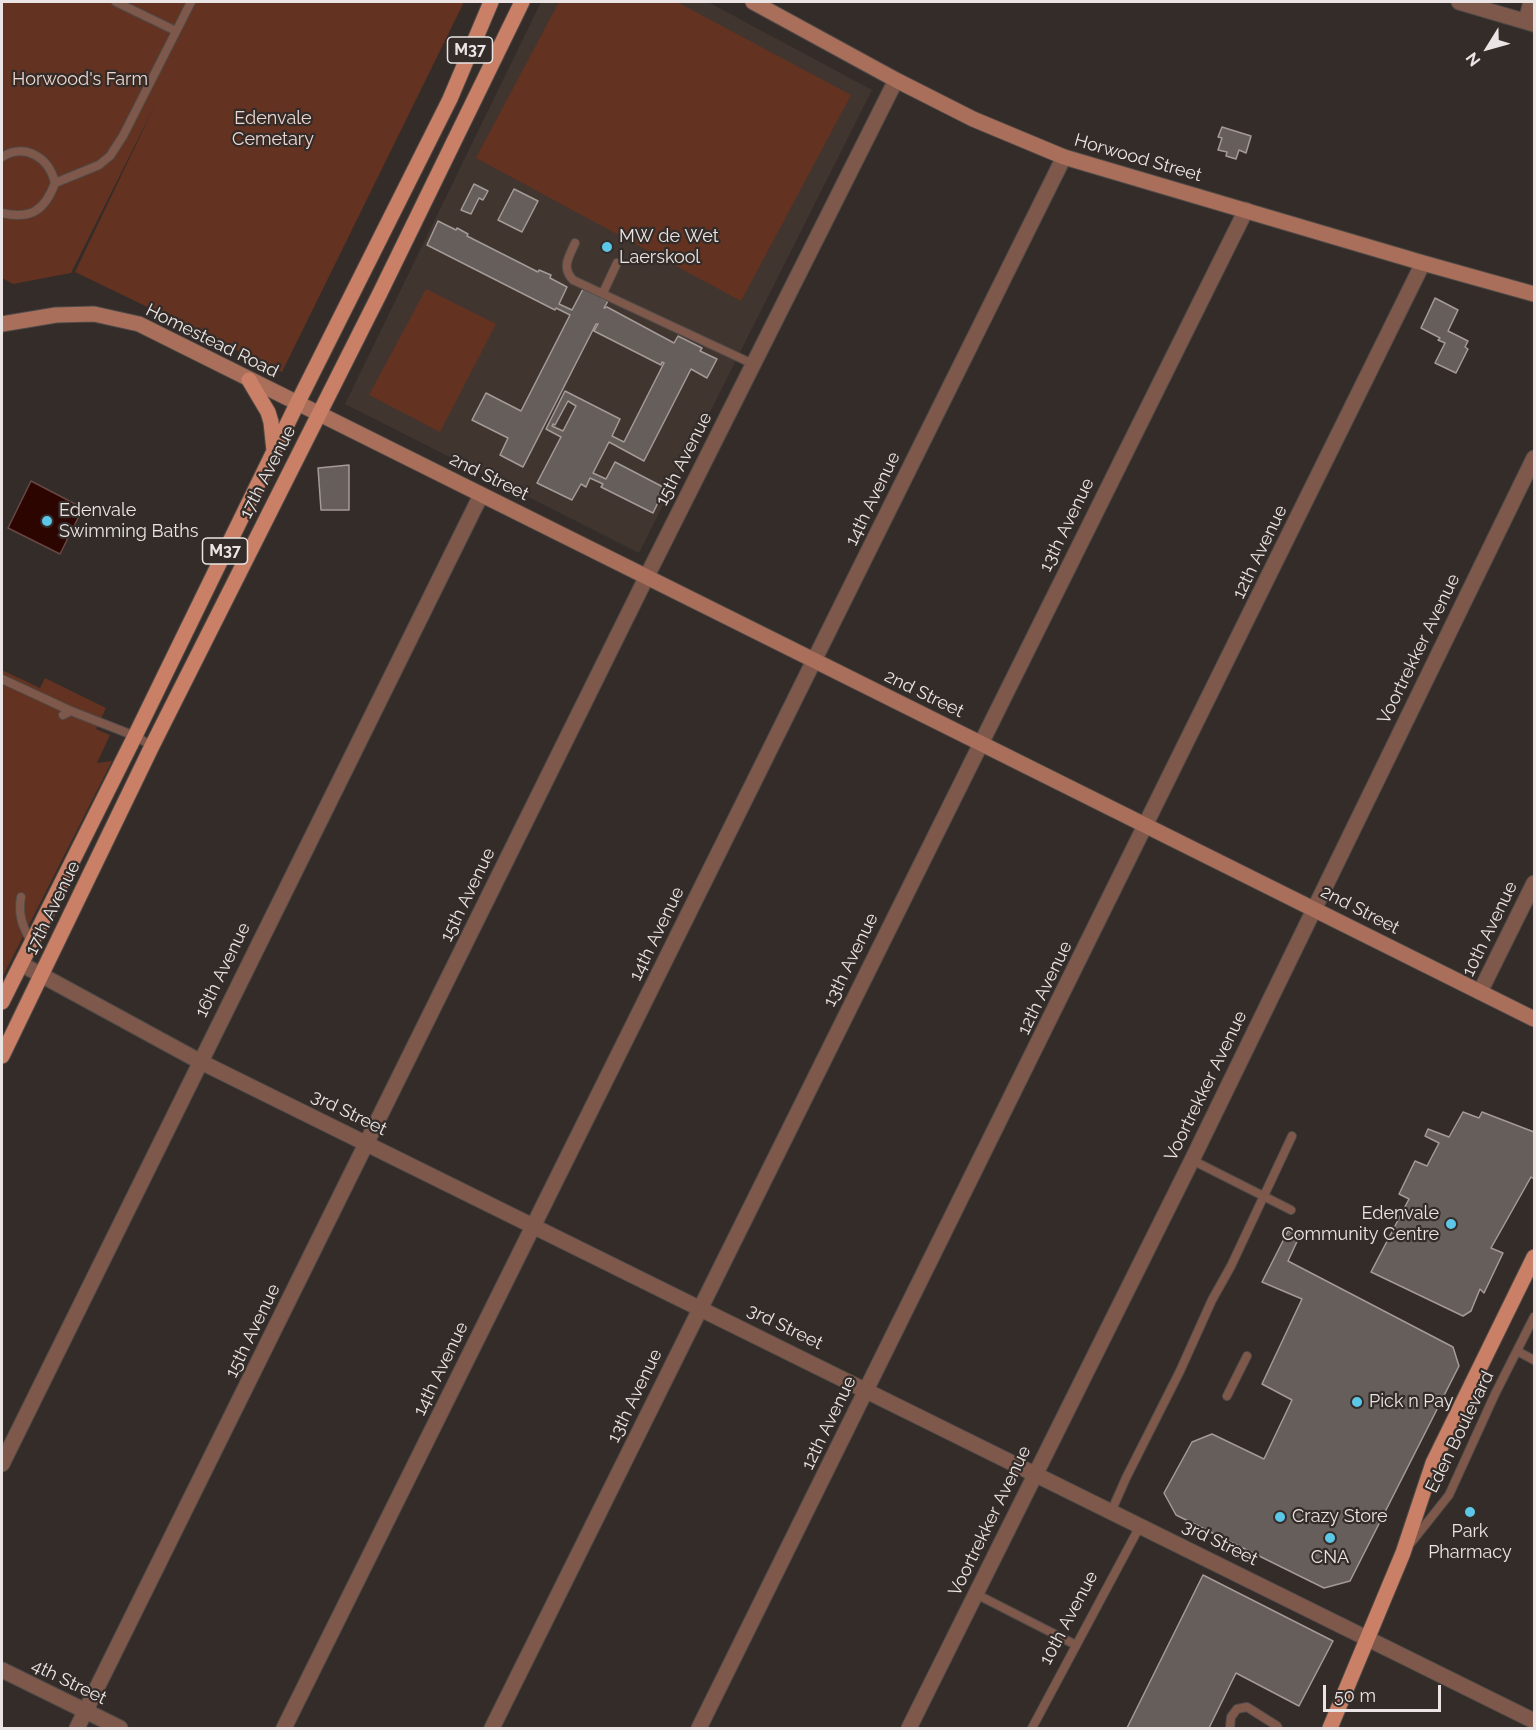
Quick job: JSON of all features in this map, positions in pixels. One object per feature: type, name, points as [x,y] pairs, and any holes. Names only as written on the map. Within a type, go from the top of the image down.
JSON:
[{"type":"main road","name":"17th Avenue","points":[[2,1002],[450,99],[491,2]]},
{"type":"main road","name":"17th Avenue","points":[[2,1056],[152,746],[380,293],[522,2]]},
{"type":"main road","name":"Horwood Street","points":[[753,2],[973,119],[1064,157],[1534,294]]},
{"type":"main road","name":"Homestead Road","points":[[2,324],[56,315],[94,314],[139,324],[297,404]]},
{"type":"main road","points":[[249,380],[268,412],[274,451]]},
{"type":"main road","name":"2nd Street","points":[[297,404],[1534,1019]]},
{"type":"main road","points":[[1330,1728],[1403,1553],[1433,1463],[1534,1257]]},
{"type":"street","points":[[1459,2],[1530,22],[1531,2]]},
{"type":"street","name":"15th Avenue","points":[[77,1728],[647,576],[896,80]]},
{"type":"street","name":"14th Avenue","points":[[284,1728],[1064,157]]},
{"type":"street","name":"13th Avenue","points":[[492,1728],[1246,210]]},
{"type":"street","name":"12th Avenue","points":[[699,1728],[1423,263]]},
{"type":"street","name":"Voortrekker Avenue","points":[[909,1728],[1192,1160],[1534,458]]},
{"type":"street","name":"16th Avenue","points":[[2,1464],[199,1060],[481,495]]},
{"type":"street","name":"10th Avenue","points":[[1480,992],[1534,883]]},
{"type":"street","name":"3rd Street","points":[[21,964],[199,1060],[1534,1721]]},
{"type":"street","name":"4th Street","points":[[2,1670],[120,1728]]},
{"type":"street","points":[[1530,1728],[1534,1721]]},
{"type":"lane","points":[[116,2],[176,31]]},
{"type":"lane","points":[[55,183],[99,165],[110,156],[123,136],[191,2]]},
{"type":"lane","points":[[2,157],[13,152],[32,153],[48,165],[55,183],[50,198],[38,210],[23,216],[2,213]]},
{"type":"lane","points":[[575,243],[566,263],[568,273],[581,284],[753,364]]},
{"type":"lane","points":[[603,293],[617,263]]},
{"type":"lane","points":[[2,679],[71,711],[135,736],[152,746]]},
{"type":"lane","points":[[63,716],[71,711]]},
{"type":"lane","points":[[21,897],[21,922],[31,941]]},
{"type":"lane","points":[[1111,1512],[1292,1136]]},
{"type":"lane","points":[[1192,1160],[1292,1210]]},
{"type":"lane","name":"Eden Boulevard","points":[[1403,1553],[1449,1495],[1495,1394],[1534,1317]]},
{"type":"lane","points":[[1517,1351],[1534,1360]]},
{"type":"lane","points":[[1227,1396],[1247,1356]]},
{"type":"lane","name":"10th Avenue","points":[[1032,1728],[1140,1526]]},
{"type":"lane","points":[[976,1594],[1076,1645]]},
{"type":"lane","points":[[1230,1728],[1231,1718],[1237,1709],[1247,1707],[1278,1728]]},
{"type":"shaded area","name":"MW de Wet Laerskool","points":[[541,2],[708,2],[872,90],[639,553],[345,404]]},
{"type":"shaded area","points":[[31,481],[83,508],[60,554],[8,528]]},
{"type":"green space","name":"Edenvale Cemetary","points":[[2,2],[464,2],[282,372],[75,272],[156,103],[71,273],[13,284],[2,278]]},
{"type":"green space","points":[[559,2],[677,2],[851,95],[741,301],[476,158]]},
{"type":"green space","points":[[426,289],[496,324],[440,432],[369,395]]},
{"type":"green space","points":[[2,670],[40,688],[45,678],[106,708],[96,729],[110,735],[97,763],[112,761],[2,978]]},
{"type":"building","points":[[1222,127],[1251,136],[1246,153],[1239,150],[1236,159],[1226,156],[1227,152],[1218,150],[1222,138],[1218,137]]},
{"type":"building","points":[[474,184],[488,191],[483,200],[479,198],[471,214],[461,210]]},
{"type":"building","points":[[514,189],[538,201],[522,232],[498,220]]},
{"type":"building","points":[[438,221],[456,230],[457,228],[468,234],[467,236],[538,272],[539,270],[551,275],[550,278],[567,287],[559,304],[572,310],[583,289],[608,301],[604,308],[607,307],[674,343],[678,336],[702,348],[700,351],[717,359],[707,378],[691,369],[644,461],[609,442],[593,473],[606,479],[615,462],[665,488],[653,513],[601,487],[603,484],[590,478],[586,487],[581,484],[572,500],[537,483],[561,437],[546,429],[565,391],[620,419],[612,436],[624,442],[664,363],[662,362],[661,365],[594,331],[598,324],[596,324],[523,467],[500,455],[508,438],[472,420],[486,393],[521,411],[570,315],[556,308],[555,310],[427,245]],"holes":[[[568,401],[576,406],[563,431],[552,426],[555,425]]]},
{"type":"building","points":[[1435,298],[1458,310],[1448,331],[1468,341],[1465,347],[1468,349],[1456,373],[1435,363],[1445,343],[1421,328]]},
{"type":"building","points":[[349,465],[349,510],[321,510],[318,468]]},
{"type":"building","name":"Edenvale Community Centre","points":[[1463,1112],[1479,1118],[1482,1112],[1534,1132],[1534,1179],[1531,1177],[1491,1248],[1503,1253],[1484,1293],[1480,1289],[1471,1311],[1463,1316],[1371,1272],[1409,1199],[1399,1194],[1415,1161],[1427,1166],[1439,1143],[1425,1136],[1428,1129],[1449,1137]]},
{"type":"building","points":[[1288,1231],[1300,1235],[1288,1261],[1453,1347],[1459,1366],[1350,1581],[1324,1588],[1176,1515],[1164,1493],[1192,1442],[1212,1434],[1264,1459],[1292,1400],[1262,1384],[1302,1299],[1262,1282]]},
{"type":"building","points":[[1203,1575],[1333,1641],[1299,1706],[1236,1673],[1209,1728],[1127,1728]]},
{"type":"place","name":"MW de Wet Laerskool","points":[[607,247]]},
{"type":"place","name":"Edenvale Swimming Baths","points":[[47,521]]},
{"type":"place","name":"Edenvale Community Centre","points":[[1451,1224]]},
{"type":"place","name":"Pick n Pay","points":[[1357,1402]]},
{"type":"place","name":"Park Pharmacy","points":[[1470,1512]]},
{"type":"place","name":"Crazy Store","points":[[1280,1517]]},
{"type":"place","name":"CNA","points":[[1330,1538]]},
{"type":"park label","name":"Horwood's Farm","points":[[80,80]]}]
